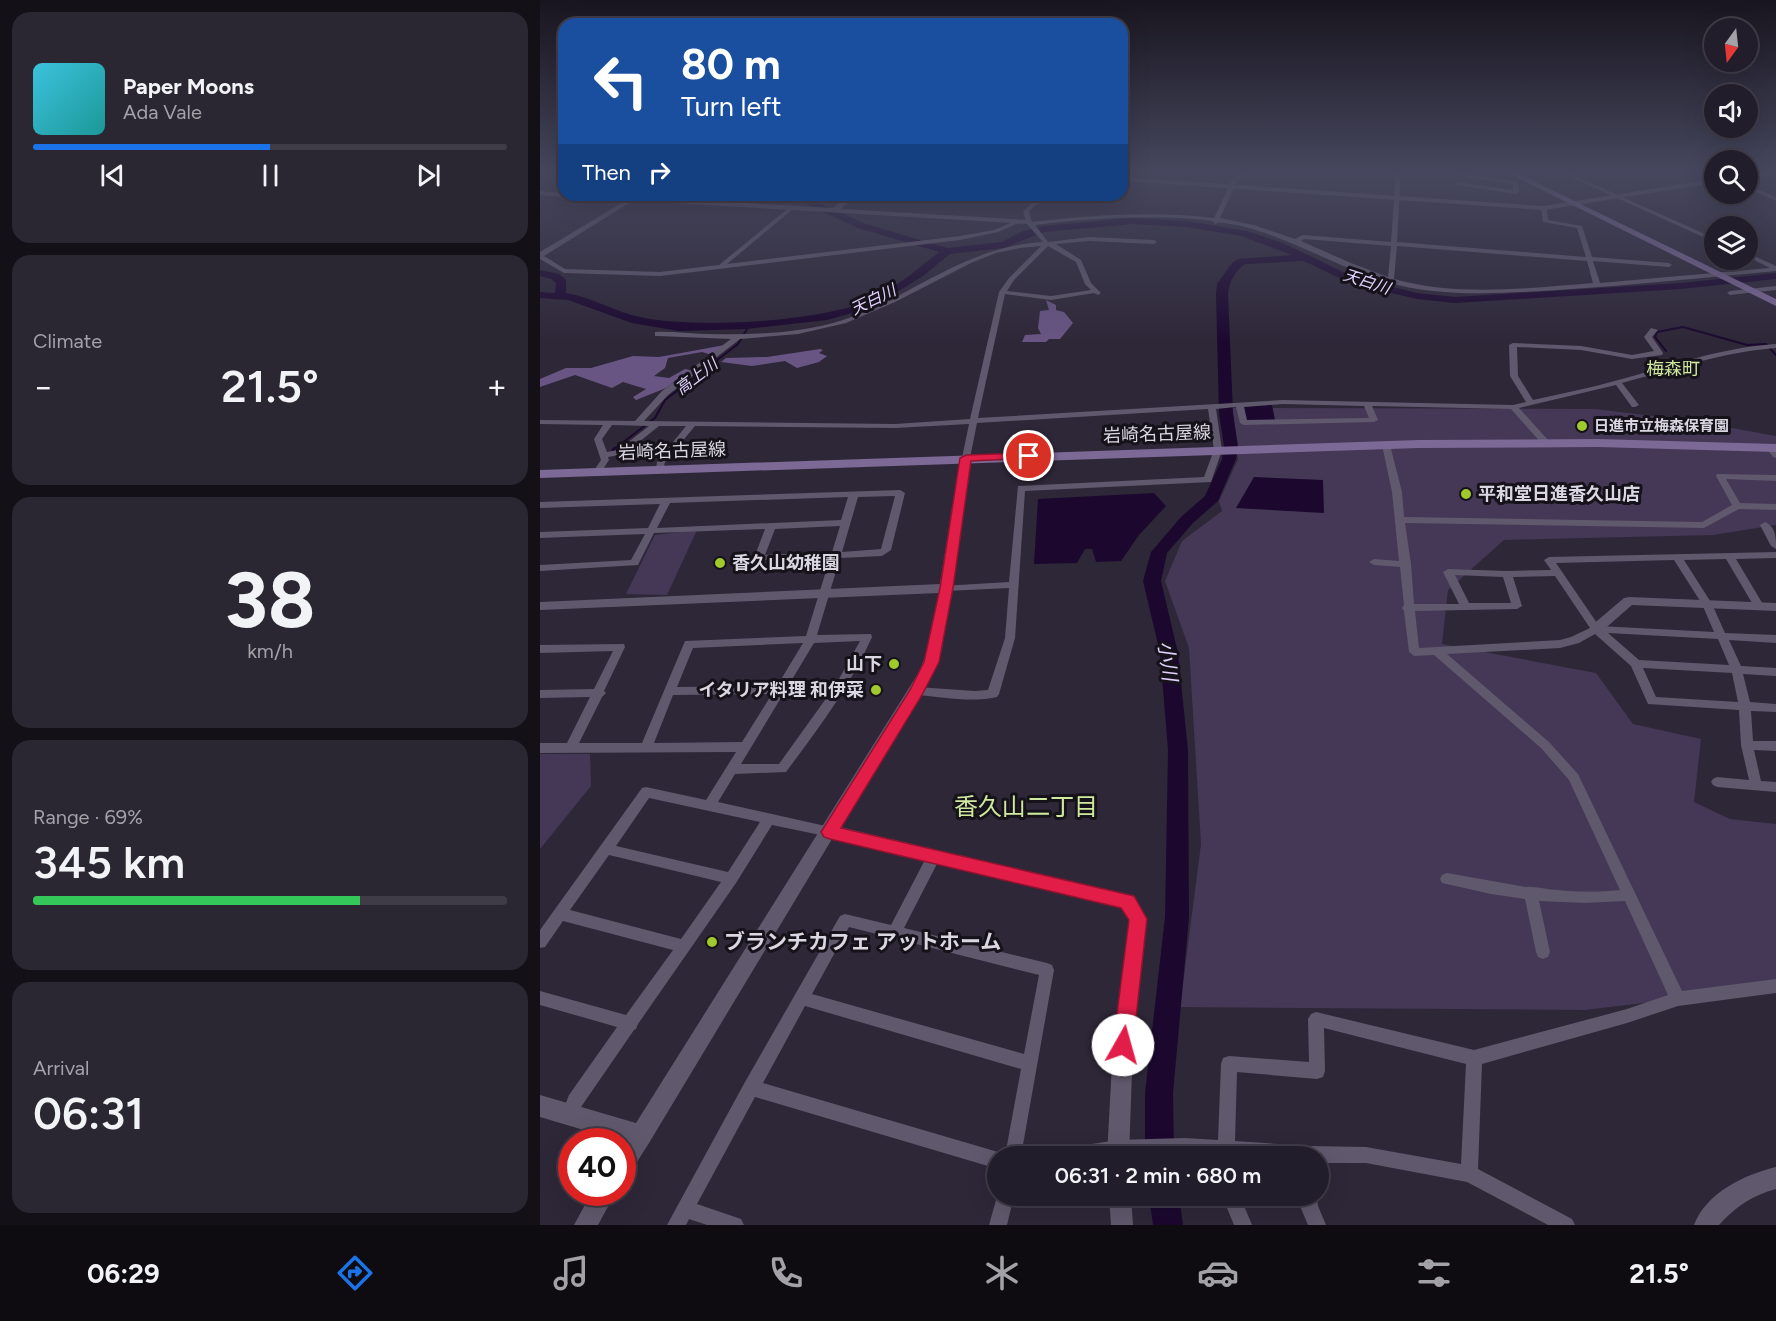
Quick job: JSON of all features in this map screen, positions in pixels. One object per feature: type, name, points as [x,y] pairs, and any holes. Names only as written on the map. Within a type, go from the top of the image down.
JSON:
[{"type":"main road","points":[[1625,229],[1776,303]]},
{"type":"main road","name":"岩崎名古屋線","points":[[540,474],[1386,445],[1546,443],[1774,450]]},
{"type":"street","points":[[583,229],[540,255],[564,271],[660,274],[919,242],[1000,229]]},
{"type":"street","points":[[720,266],[765,229]]},
{"type":"street","points":[[1002,292],[1051,298],[1097,292],[1088,284],[1079,261],[1045,242],[1035,229]]},
{"type":"street","points":[[1258,229],[1391,281],[1461,290],[1597,285],[1776,269]]},
{"type":"street","points":[[1391,281],[1394,229]]},
{"type":"street","points":[[1581,229],[1597,285]]},
{"type":"street","points":[[1295,242],[1304,237],[1670,265]]},
{"type":"street","points":[[658,334],[742,336],[815,328],[844,321],[887,305],[929,279],[1006,250],[1045,242],[1089,238],[1154,242]]},
{"type":"street","points":[[636,1143],[917,692],[935,649],[966,458],[1002,292],[1045,242]]},
{"type":"street","points":[[1758,260],[1776,269]]},
{"type":"street","points":[[1730,293],[1776,288]]},
{"type":"street","points":[[1531,403],[1515,376],[1513,345],[1581,348],[1632,357],[1659,352],[1648,337],[1654,330]]},
{"type":"street","points":[[604,455],[621,452],[647,424],[665,393],[742,336]]},
{"type":"street","points":[[540,422],[895,426],[1236,404],[1513,407],[1617,382],[1698,359],[1748,348],[1775,346]]},
{"type":"street","points":[[1617,382],[1635,405]]},
{"type":"street","points":[[1236,404],[1245,423],[1374,420],[1367,404]]},
{"type":"street","points":[[917,692],[975,695],[993,693],[1008,646],[1021,488],[1208,480],[1221,450],[1215,406]]},
{"type":"street","points":[[1513,407],[1546,443]]},
{"type":"street","points":[[597,472],[605,460],[598,439],[609,423]]},
{"type":"street","points":[[660,469],[661,462],[692,424]]},
{"type":"street","points":[[1386,445],[1406,564],[1407,608],[1414,652],[1560,644],[1575,640],[1596,629],[1629,601],[1776,607]]},
{"type":"street","points":[[1737,506],[1720,476],[1776,478]]},
{"type":"street","points":[[540,505],[900,493],[886,550],[882,553],[759,558],[771,526]]},
{"type":"street","points":[[709,806],[810,641],[854,494]]},
{"type":"street","points":[[540,568],[634,563],[667,500]]},
{"type":"street","points":[[1400,520],[1704,525],[1737,506],[1776,507]]},
{"type":"street","points":[[540,535],[845,523]]},
{"type":"street","points":[[1765,525],[1775,540]]},
{"type":"street","points":[[1729,555],[1759,606]]},
{"type":"street","points":[[1776,555],[1549,560],[1596,629],[1636,664],[1652,701],[1776,708]]},
{"type":"street","points":[[1677,557],[1707,604],[1724,637],[1737,670],[1745,707],[1747,745],[1756,786]]},
{"type":"street","points":[[1374,562],[1406,564]]},
{"type":"street","points":[[1466,607],[1448,572],[1558,573]]},
{"type":"street","points":[[1407,608],[1517,606],[1507,574]]},
{"type":"street","points":[[540,606],[1013,585]]},
{"type":"street","points":[[1596,629],[1776,639]]},
{"type":"street","points":[[646,747],[689,644],[867,638],[856,665],[783,769],[732,769]]},
{"type":"street","points":[[540,649],[620,648],[600,693],[571,748]]},
{"type":"street","points":[[1438,652],[1545,745],[1574,777],[1678,999]]},
{"type":"street","points":[[1636,664],[1776,672]]},
{"type":"street","points":[[669,691],[780,690]]},
{"type":"street","points":[[540,694],[600,693]]},
{"type":"street","points":[[1747,745],[1776,746]]},
{"type":"street","points":[[540,748],[745,747]]},
{"type":"street","points":[[1717,782],[1776,787]]},
{"type":"street","points":[[540,942],[646,792],[769,818],[1127,902],[1138,919],[1123,1045],[1118,1146]]},
{"type":"street","points":[[570,1113],[575,1101],[731,879],[769,818]]},
{"type":"street","points":[[607,849],[731,879]]},
{"type":"street","points":[[895,932],[933,858]]},
{"type":"street","points":[[1447,879],[1493,891],[1601,898],[1630,896]]},
{"type":"street","points":[[1530,892],[1543,952]]},
{"type":"street","points":[[561,914],[684,946]]},
{"type":"street","points":[[676,1225],[845,920],[1047,970],[1015,1146]]},
{"type":"street","points":[[1226,1146],[1229,1064],[1317,1071],[1316,1019],[1474,1058],[1628,1016],[1678,999],[1776,986]]},
{"type":"street","points":[[540,998],[631,1024]]},
{"type":"street","points":[[801,998],[1029,1063]]},
{"type":"street","points":[[1470,1174],[1474,1058]]},
{"type":"street","points":[[751,1088],[987,1158]]},
{"type":"street","points":[[540,1106],[570,1113],[603,1127],[641,1135]]},
{"type":"street","points":[[1329,1155],[1366,1155],[1470,1174],[1566,1225]]},
{"type":"street","points":[[1705,1225],[1711,1215],[1729,1198],[1776,1178]]},
{"type":"street","points":[[585,1225],[597,1206]]},
{"type":"street","points":[[998,1225],[1003,1206]]},
{"type":"street","points":[[1121,1206],[1122,1225]]},
{"type":"street","points":[[1235,1206],[1243,1225]]},
{"type":"street","points":[[1309,1206],[1317,1225]]},
{"type":"street","points":[[685,1209],[735,1225]]},
{"type":"shaded area","points":[[1046,300],[1056,305],[1056,310],[1064,312],[1073,323],[1060,339],[1049,339],[1046,342],[1022,342],[1025,335],[1041,334],[1038,328],[1040,311],[1049,310]]},
{"type":"shaded area","points":[[725,345],[712,355],[702,352],[668,358],[665,368],[654,376],[669,378],[685,369],[690,370],[666,388],[636,400],[633,397],[646,389],[623,382],[612,388],[575,375],[540,387],[540,379],[566,368],[591,368],[633,356],[659,357]]},
{"type":"shaded area","points":[[823,350],[819,353],[827,356],[819,362],[797,368],[785,361],[752,366],[721,362],[726,358],[767,357]]},
{"type":"shaded area","points":[[1272,405],[1275,420],[1246,422],[1244,407]]},
{"type":"shaded area","points":[[1230,408],[1596,409],[1693,421],[1776,436],[1776,525],[1713,535],[1504,540],[1448,590],[1442,644],[1596,673],[1633,724],[1701,739],[1694,802],[1730,819],[1776,824],[1776,987],[1585,1010],[1180,1007],[1201,844],[1189,648],[1165,581],[1182,541],[1222,511],[1219,501],[1238,459]]},
{"type":"shaded area","points":[[1254,477],[1323,480],[1324,513],[1236,508]]},
{"type":"shaded area","points":[[1154,493],[1166,506],[1139,535],[1121,561],[1096,562],[1092,549],[1085,549],[1077,563],[1034,564],[1038,499]]},
{"type":"shaded area","points":[[697,530],[667,595],[626,594],[655,535]]},
{"type":"shaded area","points":[[540,754],[590,754],[591,786],[540,849]]},
{"type":"waterway","points":[[873,229],[947,251]]},
{"type":"waterway","name":"天白川","points":[[947,251],[1003,245],[1016,241],[1027,233],[1043,229]]},
{"type":"waterway","name":"天白川","points":[[1219,229],[1243,233],[1279,245],[1339,274],[1374,286],[1417,296],[1455,300],[1681,286],[1776,276]]},
{"type":"waterway","name":"高上川","points":[[540,295],[569,297],[636,320],[679,327],[745,325],[827,316],[869,305],[919,274],[947,251]]},
{"type":"waterway","name":"小川","points":[[1160,1146],[1159,1093],[1177,917],[1178,750],[1169,653],[1152,581],[1159,552],[1187,520],[1212,498],[1229,459],[1231,446],[1226,413],[1223,284],[1236,265],[1242,261],[1303,258]]},
{"type":"waterway","name":"天白川","points":[[540,273],[555,276],[562,282],[560,295]]},
{"type":"waterway","name":"高上川","points":[[615,448],[613,450],[655,418],[665,400],[738,344],[750,324]]},
{"type":"waterway","points":[[1666,351],[1655,337],[1657,332],[1683,327],[1747,345],[1766,344],[1776,355]]},
{"type":"waterway","name":"小川","points":[[1165,1206],[1168,1225]]},
{"type":"place","name":"日進市立梅森保育園","points":[[1582,426]]},
{"type":"place","name":"平和堂日進香久山店","points":[[1466,494]]},
{"type":"place","name":"香久山幼稚園","points":[[720,563]]},
{"type":"place","name":"山下","points":[[894,664]]},
{"type":"place","name":"イタリア料理 和伊菜","points":[[876,690]]},
{"type":"place","name":"ブランチカフェ アットホーム","points":[[712,942]]},
{"type":"district","name":"梅森町","points":[[1673,369]]},
{"type":"district","name":"香久山二丁目","points":[[1026,807]]},
{"type":"route","points":[[1029,456],[966,458],[946,588],[931,662],[917,692],[830,832],[1127,902],[1138,919],[1123,1045]]}]
